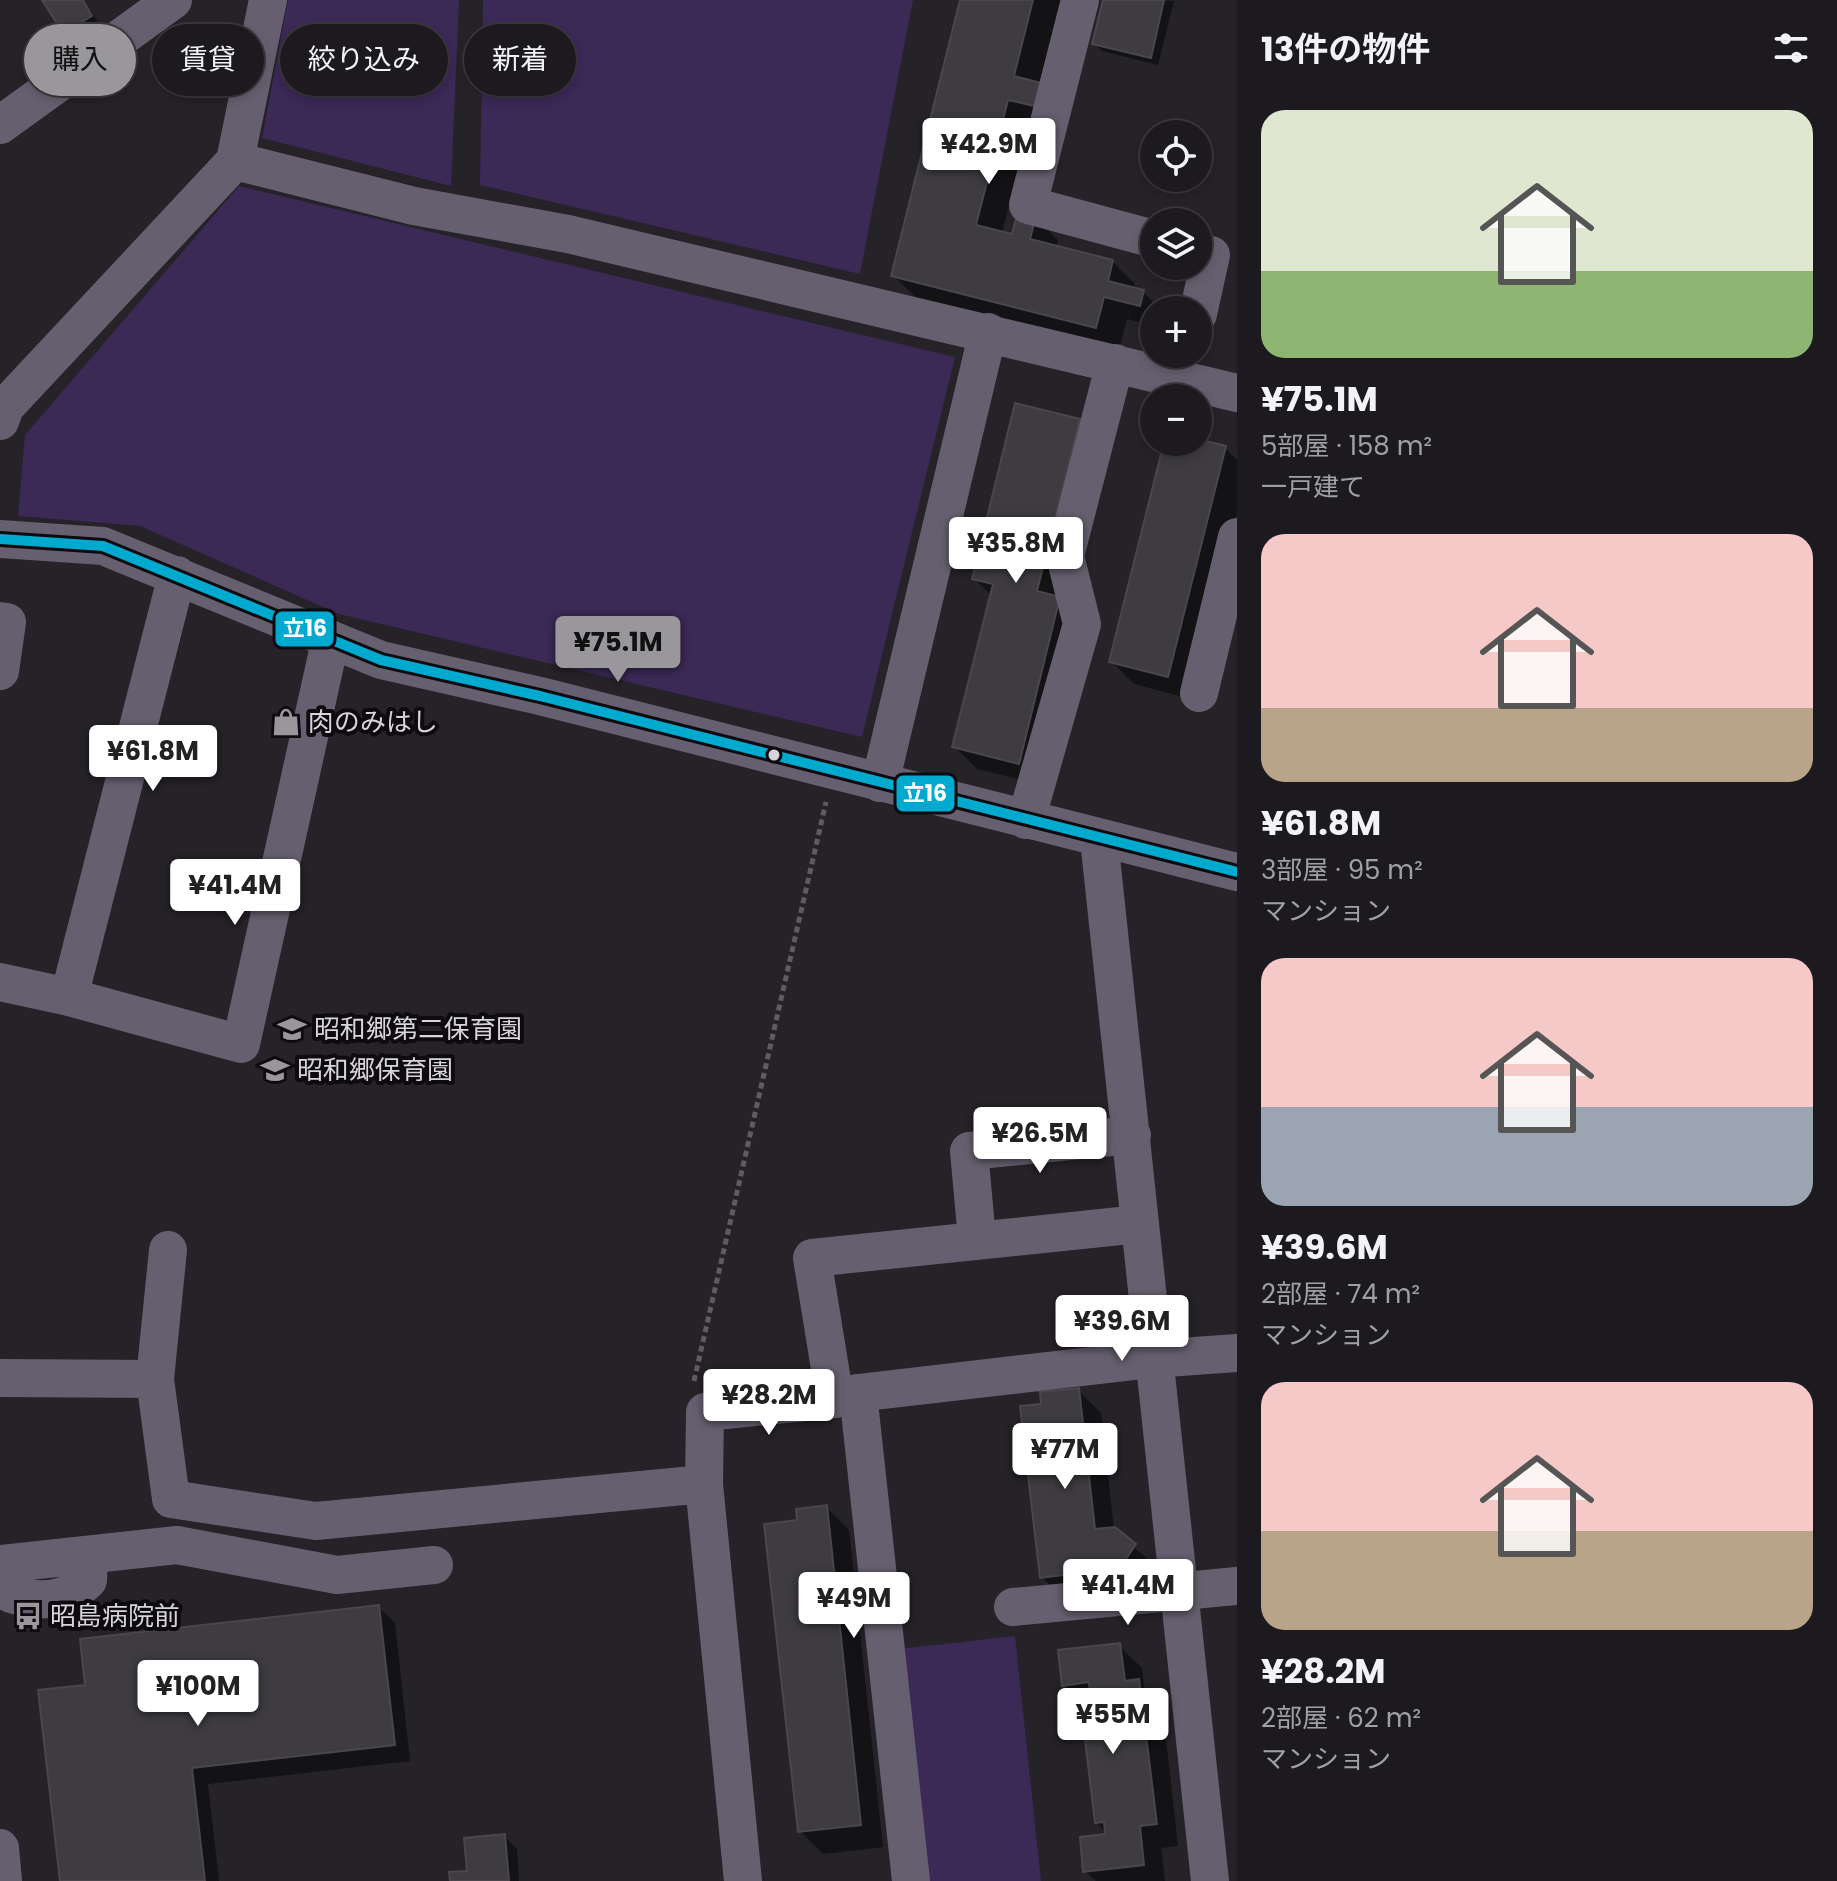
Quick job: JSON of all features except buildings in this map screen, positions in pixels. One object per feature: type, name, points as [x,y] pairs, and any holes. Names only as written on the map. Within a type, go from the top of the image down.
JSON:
[{"type":"street","points":[[5,110],[173,0]]},
{"type":"street","points":[[2,410],[235,161],[268,0]]},
{"type":"street","points":[[1080,0],[1028,205],[1140,235]]},
{"type":"street","points":[[235,161],[414,206],[568,234],[1115,363],[1140,364]]},
{"type":"street","points":[[880,783],[988,332]]},
{"type":"street","points":[[1026,820],[1082,624],[1065,556],[1115,363]]},
{"type":"street","points":[[1188,368],[1237,393]]},
{"type":"street","points":[[1199,693],[1237,537]]},
{"type":"street","points":[[0,539],[103,546],[330,642],[381,660],[1237,872]]},
{"type":"street","points":[[69,997],[177,575]]},
{"type":"street","points":[[0,621],[7,622],[0,671]]},
{"type":"street","points":[[0,982],[69,997],[241,1044],[330,642]]},
{"type":"street","points":[[1099,839],[1210,1881]]},
{"type":"street","points":[[977,1239],[969,1151],[1132,1135]]},
{"type":"street","points":[[911,1881],[847,1396],[812,1258],[1139,1224]]},
{"type":"street","points":[[168,1250],[155,1379],[177,1545]]},
{"type":"street","points":[[743,1881],[704,1484],[705,1412],[1152,1359],[1237,1353]]},
{"type":"street","points":[[0,1378],[155,1379]]},
{"type":"street","points":[[171,1499],[316,1521],[704,1484]]},
{"type":"street","points":[[0,1564],[177,1545],[337,1575],[434,1565]]},
{"type":"street","points":[[0,1573],[11,1594],[23,1598],[34,1601],[73,1596],[88,1580],[89,1555]]},
{"type":"street","points":[[1013,1607],[1237,1586]]},
{"type":"street","points":[[0,1848],[3,1881]]},
{"type":"path","points":[[705,1412],[694,1383],[834,770]]},
{"type":"shaded area","points":[[288,0],[459,0],[451,186],[262,138],[280,42],[280,96],[448,96],[448,24],[283,24]]},
{"type":"shaded area","points":[[483,0],[913,0],[860,274],[480,185],[481,96],[576,96],[576,24],[483,24]]},
{"type":"shaded area","points":[[239,186],[955,357],[862,737],[339,614],[140,526],[18,516],[25,435]]},
{"type":"shaded area","points":[[1015,1636],[1041,1881],[925,1881],[899,1649]]},
{"type":"transit line","name":"立16","points":[[0,539],[103,546],[381,660],[540,696],[1237,872]]},
{"type":"place","name":"肉のみはし","points":[[286,722]]},
{"type":"place","name":"昭和郷第二保育園","points":[[292,1029]]},
{"type":"place","name":"昭和郷保育園","points":[[275,1070]]},
{"type":"place","name":"昭島病院前","points":[[28,1616]]}]
